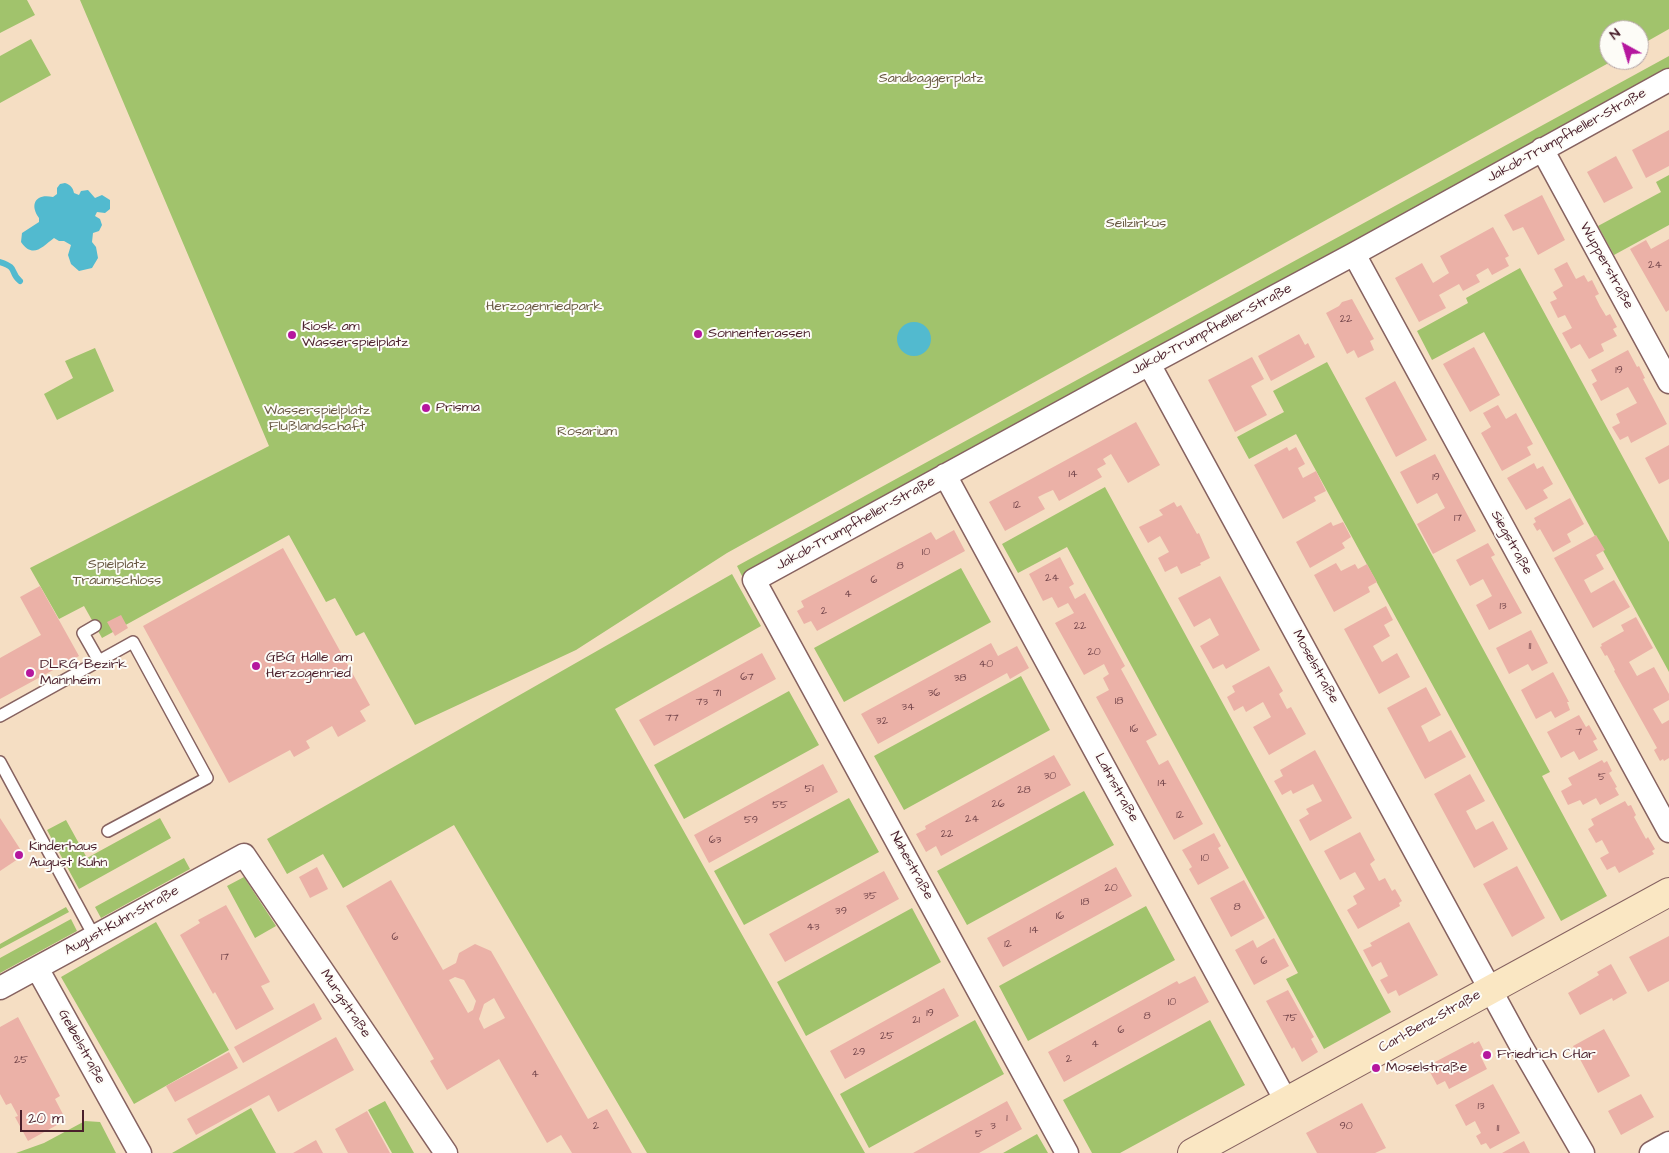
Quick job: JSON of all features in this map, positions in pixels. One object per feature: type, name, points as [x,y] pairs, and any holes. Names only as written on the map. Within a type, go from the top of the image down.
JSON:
[{"type":"street","name":"Jakob-Trumpfheller-Straße","points":[[754,580],[1354,254],[1669,80]]},
{"type":"street","name":"Wupperstraße","points":[[1542,149],[1669,382]]},
{"type":"street","name":"Siegstraße","points":[[1354,254],[1669,831]]},
{"type":"street","name":"Moselstraße","points":[[1149,364],[1490,989],[1583,1153]]},
{"type":"street","name":"Lahnstraße","points":[[945,475],[1286,1101]]},
{"type":"street","name":"Nahestraße","points":[[754,580],[1067,1153]]},
{"type":"street","name":"August-Kuhn-Straße","points":[[0,988],[244,855]]},
{"type":"street","name":"Murgstraße","points":[[244,855],[446,1153]]},
{"type":"street","name":"Carl-Benz-Straße","points":[[1192,1153],[1669,892]]},
{"type":"street","name":"Geibelstraße","points":[[37,968],[140,1153]]},
{"type":"street","points":[[1651,1153],[1669,1143]]},
{"type":"lane","points":[[95,626],[83,633],[99,661]]},
{"type":"lane","points":[[0,716],[133,642],[207,778],[108,831]]},
{"type":"lane","points":[[0,762],[94,936]]},
{"type":"green space","points":[[0,0],[27,0],[35,15],[0,33]]},
{"type":"green space","name":"Herzogenriedpark","points":[[80,0],[1669,0],[1669,29],[1649,40],[1649,20],[1599,20],[1599,68],[727,553],[576,650],[415,725],[364,632],[356,636],[335,598],[326,602],[289,535],[102,638],[84,606],[59,619],[30,568],[269,446]]},
{"type":"green space","points":[[31,39],[51,75],[0,103],[0,56]]},
{"type":"green space","points":[[1669,56],[1669,69],[743,578],[737,566],[1643,70],[1649,70],[1649,67]]},
{"type":"green space","points":[[1669,175],[1669,225],[1614,255],[1598,226],[1661,192],[1656,182]]},
{"type":"green space","points":[[1520,268],[1669,542],[1669,672],[1484,332],[1432,360],[1417,331],[1468,303],[1466,298]]},
{"type":"green space","points":[[95,348],[114,391],[57,420],[44,394],[73,378],[65,361]]},
{"type":"green space","points":[[1327,362],[1550,772],[1542,776],[1607,896],[1561,921],[1296,434],[1249,459],[1237,437],[1284,412],[1273,391]]},
{"type":"green space","points":[[1105,487],[1391,1012],[1324,1049],[1286,979],[1298,973],[1067,547],[1018,573],[1002,544]]},
{"type":"green space","points":[[961,568],[991,622],[844,702],[814,648]]},
{"type":"green space","points":[[732,574],[761,626],[615,709],[865,1153],[647,1153],[454,825],[343,888],[323,854],[287,874],[267,839]]},
{"type":"green space","points":[[1021,676],[1050,730],[904,810],[874,756]]},
{"type":"green space","points":[[789,691],[819,745],[684,819],[654,765]]},
{"type":"green space","points":[[1084,791],[1114,845],[967,925],[937,871]]},
{"type":"green space","points":[[849,798],[879,852],[744,925],[714,871]]},
{"type":"green space","points":[[160,818],[171,838],[79,889],[47,830],[66,820],[87,858]]},
{"type":"green space","points":[[184,858],[190,869],[101,918],[95,907]]},
{"type":"green space","points":[[244,877],[276,926],[255,938],[227,886]]},
{"type":"green space","points":[[1146,906],[1175,960],[1028,1041],[999,986]]},
{"type":"green space","points":[[66,907],[69,912],[0,949],[0,944]]},
{"type":"green space","points":[[912,908],[941,962],[806,1036],[777,982]]},
{"type":"green space","points":[[71,919],[77,931],[0,973],[0,958]]},
{"type":"green space","points":[[156,922],[229,1050],[134,1104],[61,977]]},
{"type":"green space","points":[[975,1020],[1004,1074],[869,1148],[840,1094]]},
{"type":"green space","points":[[1210,1020],[1245,1085],[1120,1153],[1092,1153],[1063,1100]]},
{"type":"green space","points":[[385,1101],[414,1153],[392,1153],[368,1110]]},
{"type":"green space","points":[[251,1108],[276,1153],[172,1153]]},
{"type":"green space","points":[[85,1121],[100,1122],[116,1153],[16,1153],[44,1143]]},
{"type":"green space","points":[[1037,1134],[1048,1153],[1003,1153]]},
{"type":"water","points":[[65,183],[71,187],[74,193],[79,195],[81,191],[88,190],[95,198],[102,195],[110,200],[110,209],[105,213],[97,212],[95,216],[100,219],[102,225],[99,231],[93,233],[92,242],[96,247],[98,258],[92,268],[79,271],[71,264],[68,255],[71,245],[64,241],[54,238],[34,251],[25,247],[21,242],[22,233],[39,222],[35,208],[38,198],[53,197],[57,194],[57,188],[60,184]]},
{"type":"water","points":[[914,322],[921,323],[926,327],[930,332],[930,346],[926,351],[921,355],[914,356],[907,355],[902,351],[898,346],[897,339],[898,332],[902,327],[907,323]]},
{"type":"building","points":[[1669,130],[1669,166],[1646,178],[1632,150]]},
{"type":"building","points":[[1616,156],[1633,188],[1604,203],[1587,172]]},
{"type":"building","points":[[1542,195],[1565,240],[1538,255],[1523,227],[1513,231],[1504,215]]},
{"type":"building","points":[[1493,227],[1509,256],[1505,258],[1509,266],[1492,275],[1488,268],[1476,275],[1480,282],[1463,291],[1459,284],[1439,295],[1446,308],[1419,322],[1395,278],[1422,263],[1433,283],[1449,273],[1440,256]]},
{"type":"building","points":[[1669,239],[1669,310],[1666,312],[1630,249],[1646,240],[1651,249]]},
{"type":"building","points":[[1567,262],[1576,279],[1584,275],[1588,282],[1592,280],[1599,294],[1595,296],[1600,306],[1606,316],[1610,314],[1617,327],[1613,329],[1617,336],[1601,344],[1604,351],[1589,359],[1580,344],[1571,349],[1562,333],[1572,328],[1565,315],[1558,318],[1550,302],[1557,299],[1553,292],[1563,286],[1554,269]]},
{"type":"building","points":[[1352,299],[1374,339],[1370,341],[1374,350],[1358,358],[1354,350],[1347,354],[1326,313],[1339,306],[1342,302]]},
{"type":"building","points":[[1299,334],[1305,345],[1308,343],[1315,357],[1271,381],[1258,356]]},
{"type":"building","points":[[1474,347],[1500,395],[1470,412],[1443,364]]},
{"type":"building","points":[[1628,350],[1637,367],[1639,366],[1645,378],[1643,379],[1667,424],[1631,443],[1628,436],[1620,440],[1612,427],[1620,423],[1616,414],[1637,403],[1628,387],[1601,401],[1592,384],[1597,381],[1591,370]]},
{"type":"building","points":[[1252,357],[1264,379],[1251,386],[1267,415],[1235,432],[1208,380]]},
{"type":"building","points":[[1395,381],[1427,440],[1396,457],[1365,398]]},
{"type":"building","points":[[1498,405],[1506,419],[1516,413],[1533,444],[1527,447],[1531,455],[1502,471],[1481,433],[1491,427],[1483,413]]},
{"type":"building","points":[[1136,422],[1160,465],[1128,483],[1111,454],[1103,459],[1106,464],[1097,469],[1102,477],[1059,501],[1053,490],[1038,497],[1045,509],[1005,531],[989,502]]},
{"type":"building","points":[[1669,445],[1669,479],[1659,484],[1645,458]]},
{"type":"building","points":[[1287,447],[1289,451],[1296,447],[1305,464],[1298,468],[1303,478],[1316,471],[1326,491],[1314,497],[1316,501],[1283,519],[1254,465]]},
{"type":"building","points":[[1435,454],[1476,531],[1433,554],[1417,524],[1445,508],[1437,493],[1417,504],[1400,472]]},
{"type":"building","points":[[1534,463],[1537,469],[1543,466],[1553,484],[1543,490],[1548,498],[1526,510],[1507,478]]},
{"type":"building","points":[[1570,498],[1584,524],[1567,534],[1571,542],[1553,552],[1540,529],[1537,531],[1533,524],[1536,522],[1534,518]]},
{"type":"building","points":[[1174,502],[1177,507],[1181,505],[1197,534],[1199,533],[1210,558],[1200,563],[1201,565],[1181,574],[1177,566],[1165,572],[1158,558],[1169,552],[1160,536],[1148,543],[1139,527],[1163,515],[1159,510]]},
{"type":"building","points":[[1331,522],[1333,526],[1343,522],[1351,537],[1342,543],[1345,548],[1310,568],[1296,542]]},
{"type":"building","points":[[954,530],[965,551],[817,631],[811,621],[804,624],[797,611],[804,607],[801,601],[931,532],[936,540]]},
{"type":"building","points":[[1596,535],[1605,550],[1596,555],[1604,569],[1584,580],[1591,593],[1614,580],[1630,607],[1593,628],[1554,558]]},
{"type":"building","points":[[1488,543],[1495,555],[1491,557],[1522,613],[1489,630],[1476,605],[1492,596],[1483,579],[1470,586],[1456,560]]},
{"type":"building","name":"GBG Halle am Herzogenried","points":[[283,548],[370,705],[360,711],[366,721],[338,737],[332,726],[306,741],[310,748],[294,757],[290,750],[229,783],[143,626]]},
{"type":"building","points":[[1060,557],[1074,584],[1069,587],[1075,599],[1085,593],[1125,666],[1121,669],[1157,735],[1146,741],[1159,765],[1168,760],[1203,824],[1174,840],[1096,697],[1109,690],[1103,678],[1109,674],[1104,664],[1084,675],[1055,623],[1074,613],[1068,603],[1058,608],[1052,597],[1043,601],[1029,574]]},
{"type":"building","points":[[1336,563],[1341,571],[1355,564],[1358,569],[1367,564],[1377,582],[1368,587],[1370,592],[1334,612],[1314,575]]},
{"type":"building","points":[[1220,576],[1260,650],[1226,669],[1223,664],[1213,669],[1200,646],[1219,635],[1210,618],[1194,627],[1178,598]]},
{"type":"building","points":[[40,586],[79,656],[0,699],[0,658],[41,635],[20,597]]},
{"type":"building","points":[[1386,606],[1393,620],[1384,625],[1390,636],[1373,646],[1382,662],[1397,653],[1410,677],[1379,694],[1344,629]]},
{"type":"building","points":[[121,615],[128,628],[115,636],[107,622]]},
{"type":"building","points":[[1636,617],[1653,648],[1629,662],[1637,676],[1654,667],[1669,694],[1669,700],[1653,709],[1662,724],[1669,720],[1669,758],[1664,761],[1663,759],[1660,761],[1654,750],[1657,748],[1607,655],[1605,656],[1600,647],[1602,646],[1601,644],[1624,631],[1621,625]]},
{"type":"building","points":[[1531,630],[1548,663],[1532,671],[1528,664],[1509,674],[1496,648]]},
{"type":"building","points":[[991,643],[998,656],[1017,646],[1029,668],[1010,679],[1007,673],[878,744],[861,714]]},
{"type":"building","points":[[762,653],[776,679],[654,746],[639,720]]},
{"type":"building","points":[[1269,666],[1283,691],[1279,694],[1287,709],[1291,707],[1306,734],[1269,755],[1253,727],[1271,717],[1263,702],[1246,712],[1243,706],[1234,711],[1227,697],[1235,692],[1232,686]]},
{"type":"building","points":[[1553,672],[1569,702],[1567,702],[1570,710],[1555,718],[1551,711],[1536,719],[1521,690]]},
{"type":"building","points":[[1426,687],[1441,715],[1421,726],[1429,742],[1451,730],[1466,757],[1425,779],[1387,708]]},
{"type":"building","points":[[1579,715],[1586,727],[1589,725],[1597,739],[1593,741],[1598,750],[1579,760],[1574,751],[1561,758],[1547,732]]},
{"type":"building","points":[[1315,750],[1352,818],[1310,841],[1299,820],[1309,814],[1306,809],[1322,801],[1313,784],[1293,794],[1291,790],[1282,795],[1274,781],[1283,776],[1280,770]]},
{"type":"building","points":[[1054,755],[1071,785],[941,856],[936,846],[926,852],[916,834],[926,829],[925,826]]},
{"type":"building","points":[[1602,760],[1604,763],[1607,761],[1612,771],[1609,773],[1619,795],[1600,805],[1596,798],[1583,805],[1580,800],[1568,805],[1561,791],[1572,785],[1568,778]]},
{"type":"building","points":[[823,764],[838,792],[709,863],[694,835]]},
{"type":"building","points":[[1470,774],[1485,801],[1466,811],[1476,830],[1493,821],[1508,849],[1474,868],[1434,794]]},
{"type":"building","points":[[1625,801],[1628,806],[1631,805],[1636,815],[1634,817],[1646,839],[1648,837],[1655,849],[1652,851],[1654,854],[1619,873],[1615,866],[1607,870],[1600,858],[1609,853],[1602,840],[1596,843],[1588,829],[1594,825],[1591,819]]},
{"type":"building","points":[[0,818],[24,855],[0,871]]},
{"type":"building","points":[[1360,832],[1375,860],[1370,864],[1379,881],[1385,878],[1392,891],[1395,889],[1402,901],[1399,903],[1400,906],[1358,929],[1347,910],[1357,904],[1353,896],[1365,889],[1355,872],[1340,880],[1324,851]]},
{"type":"building","points":[[1214,833],[1221,846],[1218,848],[1229,868],[1198,885],[1189,869],[1192,867],[1182,850]]},
{"type":"building","points":[[1517,866],[1545,918],[1512,937],[1483,884]]},
{"type":"building","points":[[317,867],[328,889],[310,898],[299,877]]},
{"type":"building","points":[[1116,867],[1132,896],[1003,967],[987,938]]},
{"type":"building","points":[[884,871],[899,899],[785,962],[769,934]]},
{"type":"building","points":[[391,880],[443,970],[456,963],[459,953],[475,944],[491,951],[588,1119],[607,1109],[632,1153],[572,1153],[561,1135],[547,1143],[499,1059],[447,1090],[430,1061],[434,1059],[346,906]],"holes":[[[455,977],[464,980],[476,1001],[473,1010],[468,1013],[449,980]],[[494,998],[505,1018],[484,1029],[479,1019],[484,1004]]]},
{"type":"building","points":[[1244,880],[1265,918],[1231,937],[1210,898]]},
{"type":"building","points":[[226,905],[270,982],[261,986],[274,1009],[236,1030],[215,992],[213,994],[180,935],[200,923],[198,920]]},
{"type":"building","points":[[1409,922],[1438,975],[1399,996],[1396,990],[1388,994],[1380,980],[1388,976],[1381,962],[1372,967],[1363,950],[1372,946],[1370,943]]},
{"type":"building","points":[[1669,936],[1669,981],[1648,992],[1629,957]]},
{"type":"building","points":[[1274,938],[1289,966],[1254,985],[1235,950],[1253,940],[1257,948]]},
{"type":"building","points":[[1611,964],[1627,993],[1613,1001],[1612,998],[1580,1015],[1568,993],[1599,975],[1597,972]]},
{"type":"building","points":[[1195,976],[1209,1002],[1064,1082],[1048,1052],[1177,981],[1179,984]]},
{"type":"building","points":[[944,988],[959,1016],[845,1079],[830,1051]]},
{"type":"building","points":[[1288,990],[1314,1037],[1311,1039],[1318,1052],[1302,1062],[1294,1047],[1292,1049],[1266,1001]]},
{"type":"building","points":[[314,1003],[322,1019],[243,1063],[234,1047]]},
{"type":"building","points":[[18,1017],[60,1096],[55,1099],[66,1120],[28,1141],[15,1117],[18,1116],[11,1103],[6,1105],[0,1094],[0,1027]]},
{"type":"building","points":[[1604,1029],[1630,1076],[1598,1093],[1573,1046]]},
{"type":"building","points":[[336,1037],[354,1070],[278,1112],[269,1095],[196,1135],[187,1119]]},
{"type":"building","points":[[1479,1041],[1485,1053],[1480,1055],[1487,1069],[1449,1089],[1445,1081],[1437,1085],[1430,1072],[1438,1067],[1435,1062],[1473,1042],[1474,1044]]},
{"type":"building","points":[[229,1052],[238,1068],[175,1102],[166,1086]]},
{"type":"building","points":[[1493,1084],[1520,1133],[1490,1149],[1486,1143],[1481,1145],[1476,1136],[1481,1133],[1475,1121],[1466,1126],[1455,1105]]},
{"type":"building","points":[[1641,1094],[1654,1117],[1621,1135],[1608,1111]]},
{"type":"building","points":[[1007,1101],[1022,1129],[979,1153],[913,1153]]},
{"type":"building","points":[[1362,1103],[1386,1148],[1375,1153],[1317,1153],[1306,1133]]},
{"type":"building","points":[[367,1111],[390,1153],[348,1153],[335,1129]]},
{"type":"building","points":[[316,1140],[323,1153],[293,1153]]},
{"type":"building","points":[[1524,1141],[1530,1153],[1502,1153]]},
{"type":"waterway","points":[[0,262],[10,266],[20,281]]},
{"type":"place","name":"Sonnenterassen","points":[[698,334]]},
{"type":"place","name":"Kiosk am Wasserspielplatz","points":[[292,335]]},
{"type":"place","name":"Prisma","points":[[426,408]]},
{"type":"place","name":"GBG Halle am Herzogenried","points":[[256,666]]},
{"type":"place","name":"DLRG Bezirk Mannheim","points":[[30,673]]},
{"type":"place","name":"Kinderhaus August Kuhn","points":[[19,855]]},
{"type":"place","name":"Friedrich CHar","points":[[1487,1055]]},
{"type":"place","name":"Moselstraße","points":[[1376,1068]]},
{"type":"park label","name":"Sandbaggerplatz","points":[[931,79]]},
{"type":"park label","name":"Seilzirkus","points":[[1136,224]]},
{"type":"park label","name":"Wasserspielplatz Flußlandschaft","points":[[317,420]]},
{"type":"park label","name":"Rosarium","points":[[587,432]]},
{"type":"park label","name":"Spielplatz Traumschloss","points":[[117,574]]}]
